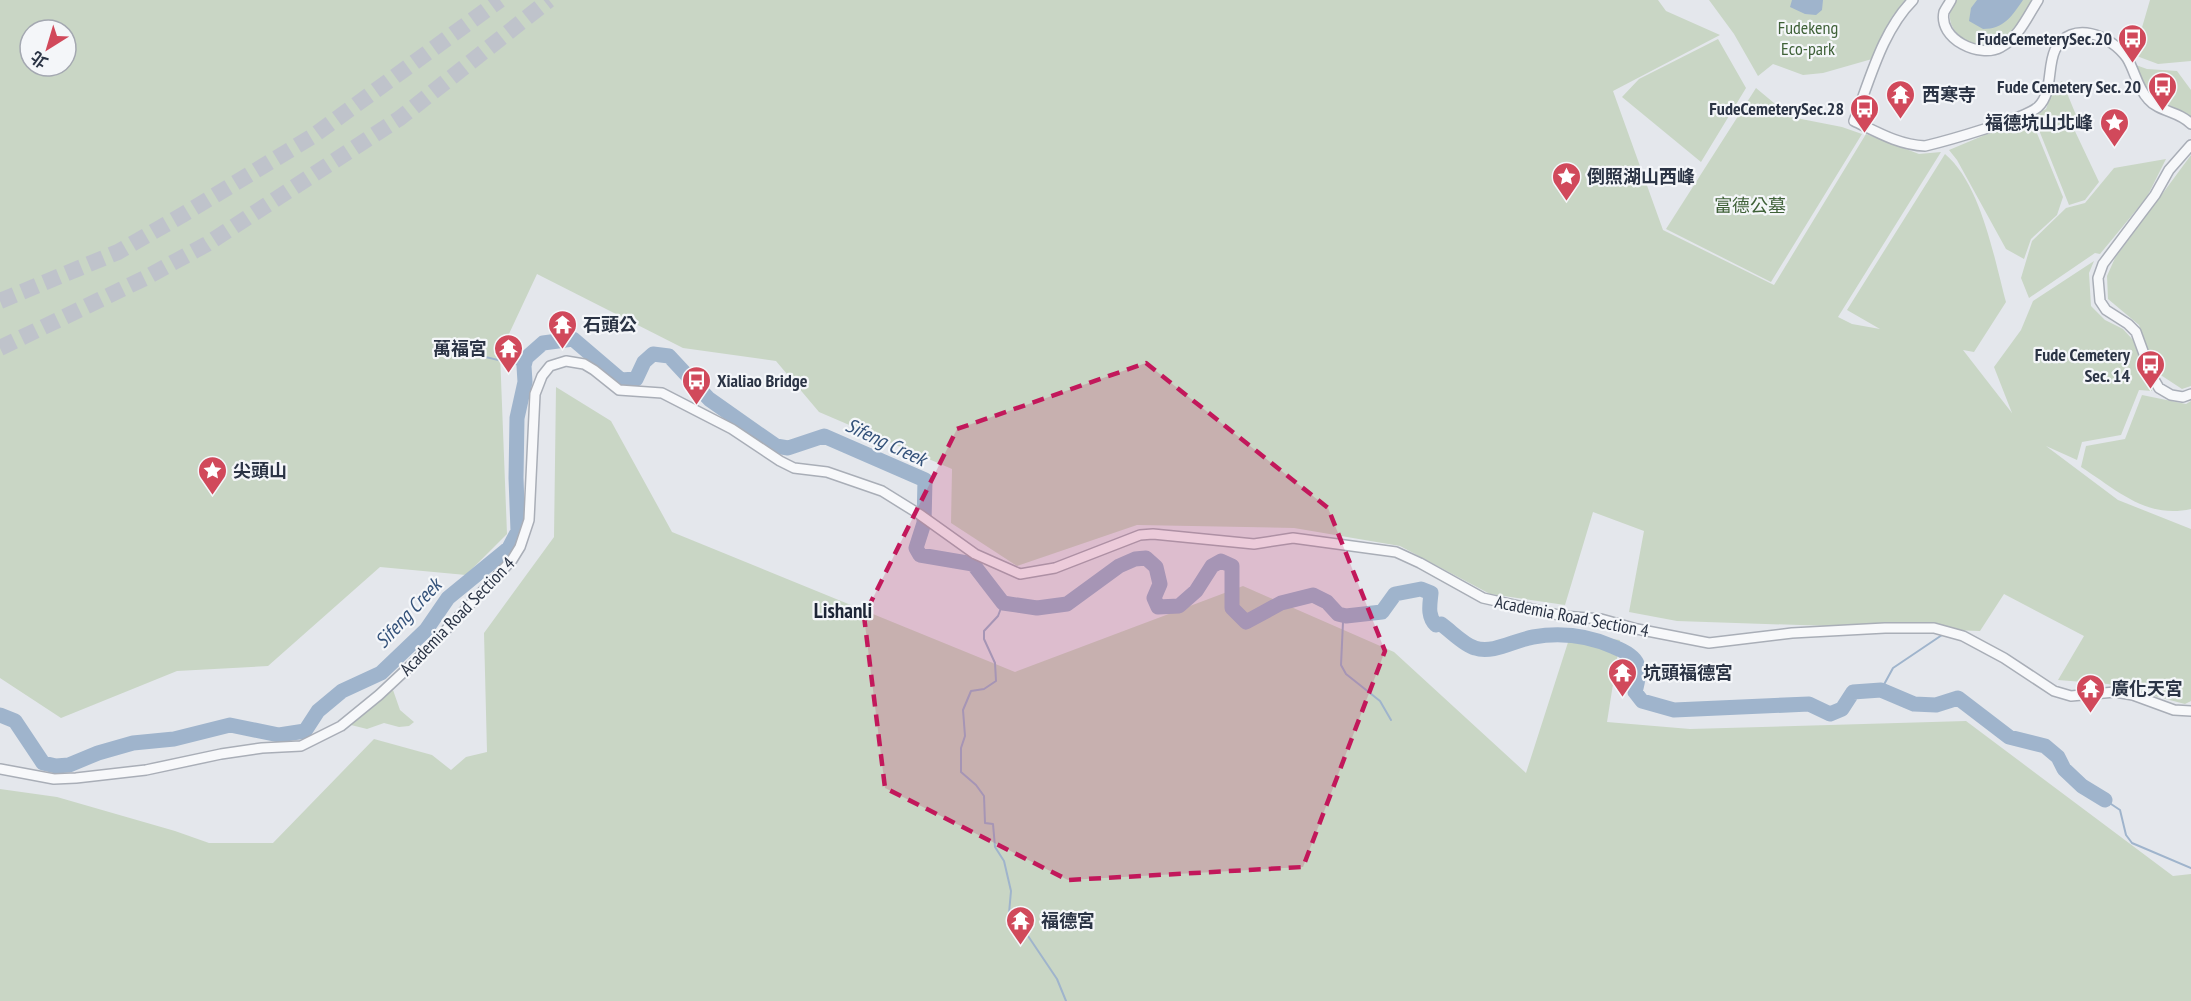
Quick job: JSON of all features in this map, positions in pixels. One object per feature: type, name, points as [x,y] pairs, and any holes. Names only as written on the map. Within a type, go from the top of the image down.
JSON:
[{"type":"street","points":[[1913,0],[1897,19],[1887,38],[1854,121],[1895,140],[1914,146],[1938,143],[2036,108],[2046,94],[2055,51],[2067,37],[2084,32],[2103,38],[2127,58],[2144,93],[2154,104],[2178,114],[2191,124]]},
{"type":"street","points":[[1951,0],[1944,13],[1948,31],[1967,47],[1985,52],[1994,51],[2008,43],[2038,0]]},
{"type":"street","points":[[2191,145],[2169,170],[2155,195],[2103,264],[2098,278],[2100,301],[2106,310],[2136,332],[2152,376],[2159,388],[2171,396],[2183,397],[2191,394]]},
{"type":"street","name":"Academia Road Section 4","points":[[0,769],[54,779],[146,770],[262,748],[302,746],[341,726],[379,695],[425,652],[513,560],[529,520],[535,394],[542,376],[550,366],[566,361],[584,364],[619,390],[662,393],[732,429],[794,468],[827,472],[882,491],[975,554],[1020,574],[1054,568],[1140,535],[1153,534],[1254,544],[1293,538],[1396,552],[1483,598],[1563,616],[1601,619],[1636,629],[1708,643],[1792,633],[1934,628],[1963,636],[1994,652],[2054,691],[2071,696],[2115,692],[2133,695],[2174,710],[2191,711]]},
{"type":"highlighted area","points":[[1146,363],[1328,508],[1385,651],[1303,867],[1068,880],[885,788],[864,616],[957,429]]},
{"type":"green space","points":[[0,0],[1658,0],[1666,11],[1720,35],[1613,91],[1663,230],[1774,285],[1866,134],[1919,154],[1941,152],[1838,317],[1852,324],[1880,329],[1847,310],[1945,154],[1957,167],[1977,202],[1985,223],[2006,302],[1974,352],[1963,350],[2012,413],[1994,367],[2021,330],[2033,301],[2094,261],[2089,273],[2091,306],[2105,320],[2123,329],[2133,340],[2152,391],[2139,390],[2121,435],[2082,442],[2077,460],[2046,446],[2118,500],[2191,529],[2191,701],[2185,704],[2108,684],[2058,680],[2084,636],[2004,594],[1980,631],[1677,621],[1629,612],[1644,531],[1593,512],[1565,605],[1490,594],[1400,546],[1294,528],[1137,525],[1017,566],[951,523],[952,469],[819,412],[776,361],[683,348],[537,274],[500,353],[507,534],[466,575],[380,567],[268,666],[177,671],[61,718],[0,678]]},
{"type":"green space","name":"Fudekeng Eco-park","points":[[1709,0],[1905,0],[1891,18],[1872,59],[1823,73],[1803,75],[1773,64],[1758,76],[1734,34]]},
{"type":"green space","points":[[1956,0],[2033,0],[2011,33],[2001,41],[1980,46],[1970,43],[1954,29],[1950,20],[1951,10]]},
{"type":"green space","points":[[2150,0],[2191,0],[2191,61],[2158,64],[2134,55]]},
{"type":"green space","name":"富德公墓","points":[[1718,39],[1746,88],[1701,162],[1622,97],[1639,79]]},
{"type":"green space","points":[[2133,64],[2147,69],[2177,71],[2191,90],[2191,120],[2187,115],[2151,95]]},
{"type":"green space","points":[[2062,81],[2076,115],[2073,127],[2099,182],[2085,200],[2069,205],[2033,115],[2046,109],[2054,87]]},
{"type":"green space","name":"富德公墓","points":[[1756,88],[1791,117],[1842,127],[1862,134],[1771,282],[1666,229]]},
{"type":"green space","points":[[2030,116],[2063,197],[2057,215],[2031,239],[2024,259],[2006,249],[1957,160],[1949,150]]},
{"type":"green space","points":[[2191,155],[2191,386],[2182,389],[2156,372],[2139,325],[2108,299],[2107,276],[2115,258]]},
{"type":"green space","points":[[2166,159],[2147,197],[2100,254],[2095,253],[2029,298],[2021,278],[2032,241],[2066,208],[2085,203],[2114,168]]},
{"type":"green space","points":[[556,387],[611,421],[672,532],[1015,672],[1243,586],[1394,652],[1526,773],[1571,633],[1620,640],[1607,722],[1690,729],[1966,721],[2173,876],[2191,874],[2191,1001],[0,1001],[0,789],[57,797],[209,843],[273,843],[374,739],[432,755],[451,770],[466,757],[487,752],[484,633],[554,537]]},
{"type":"green space","points":[[2142,395],[2186,404],[2191,401],[2191,509],[2160,510],[2146,506],[2120,493],[2081,467],[2086,446],[2125,439]]},
{"type":"green space","points":[[393,690],[400,710],[414,722],[409,726],[399,727],[384,723],[367,729],[351,725]]},
{"type":"water","points":[[1792,0],[1823,0],[1822,10],[1816,15],[1805,14],[1790,7]]},
{"type":"water","points":[[1977,0],[2023,0],[2002,24],[1983,29],[1969,21],[1971,8]]},
{"type":"waterway","name":"Sifeng Creek","points":[[0,715],[15,721],[43,763],[56,766],[69,765],[98,753],[133,743],[174,739],[230,725],[279,735],[305,731],[318,711],[342,691],[381,673],[426,630],[448,598],[509,548],[518,531],[517,418],[525,382],[526,358],[543,343],[573,339],[621,380],[636,379],[644,362],[653,354],[669,356],[709,399],[776,446],[788,448],[824,436],[925,480],[924,523],[916,548],[920,555],[973,564],[1003,603],[1037,608],[1067,604],[1119,566],[1135,559],[1146,558],[1156,567],[1160,584],[1154,598],[1158,607],[1179,606],[1196,591],[1212,566],[1221,561],[1232,566],[1232,608],[1246,622],[1281,603],[1313,595],[1327,602],[1338,614],[1346,616],[1382,612],[1395,594],[1421,589],[1431,593],[1430,614],[1436,625],[1441,624],[1475,648],[1489,649],[1533,637],[1564,635],[1584,637],[1623,651],[1637,664],[1635,692],[1642,701],[1674,710],[1809,704],[1830,714],[1842,709],[1853,692],[1881,690],[1914,704],[1936,705],[1958,698],[2009,737],[2045,746],[2058,757],[2064,769],[2082,786],[2105,800]]},
{"type":"waterway","points":[[466,344],[477,355],[524,366]]},
{"type":"waterway","points":[[1003,603],[998,616],[984,631],[984,639],[995,663],[996,681],[984,689],[971,691],[963,710],[965,736],[961,748],[961,772],[976,785],[984,796],[985,823],[993,824],[995,847],[1004,861],[1011,891],[1008,924],[1022,927],[1057,979],[1066,1001]]},
{"type":"waterway","points":[[1346,616],[1343,622],[1341,665],[1346,674],[1380,701],[1391,720]]},
{"type":"waterway","points":[[1881,690],[1893,668],[1942,635]]},
{"type":"waterway","name":"Sifeng Creek","points":[[2105,800],[2120,810],[2126,835],[2132,843],[2191,868]]},
{"type":"tunnel","points":[[0,301],[118,252],[184,214],[313,136],[500,0]]},
{"type":"tunnel","points":[[0,348],[145,278],[207,244],[400,118],[549,0]]},
{"type":"place","name":"FudeCemeterySec.20","points":[[2133,64]]},
{"type":"place","name":"Fude Cemetery Sec. 20","points":[[2162,112]]},
{"type":"place","name":"西寒寺","points":[[1901,120]]},
{"type":"place","name":"FudeCemeterySec.28","points":[[1865,134]]},
{"type":"place","name":"福德坑山北峰","points":[[2114,148]]},
{"type":"place","name":"倒照湖山西峰","points":[[1566,202]]},
{"type":"place","name":"石頭公","points":[[562,350]]},
{"type":"place","name":"萬福宮","points":[[508,374]]},
{"type":"place","name":"Fude Cemetery Sec. 14","points":[[2151,390]]},
{"type":"place","name":"Xialiao Bridge","points":[[696,406]]},
{"type":"place","name":"尖頭山","points":[[212,496]]},
{"type":"place","name":"坑頭福德宮","points":[[1622,698]]},
{"type":"place","name":"廣化天宮","points":[[2090,714]]},
{"type":"place","name":"福德宮","points":[[1020,946]]},
{"type":"district","name":"Lishanli","points":[[843,610]]}]
